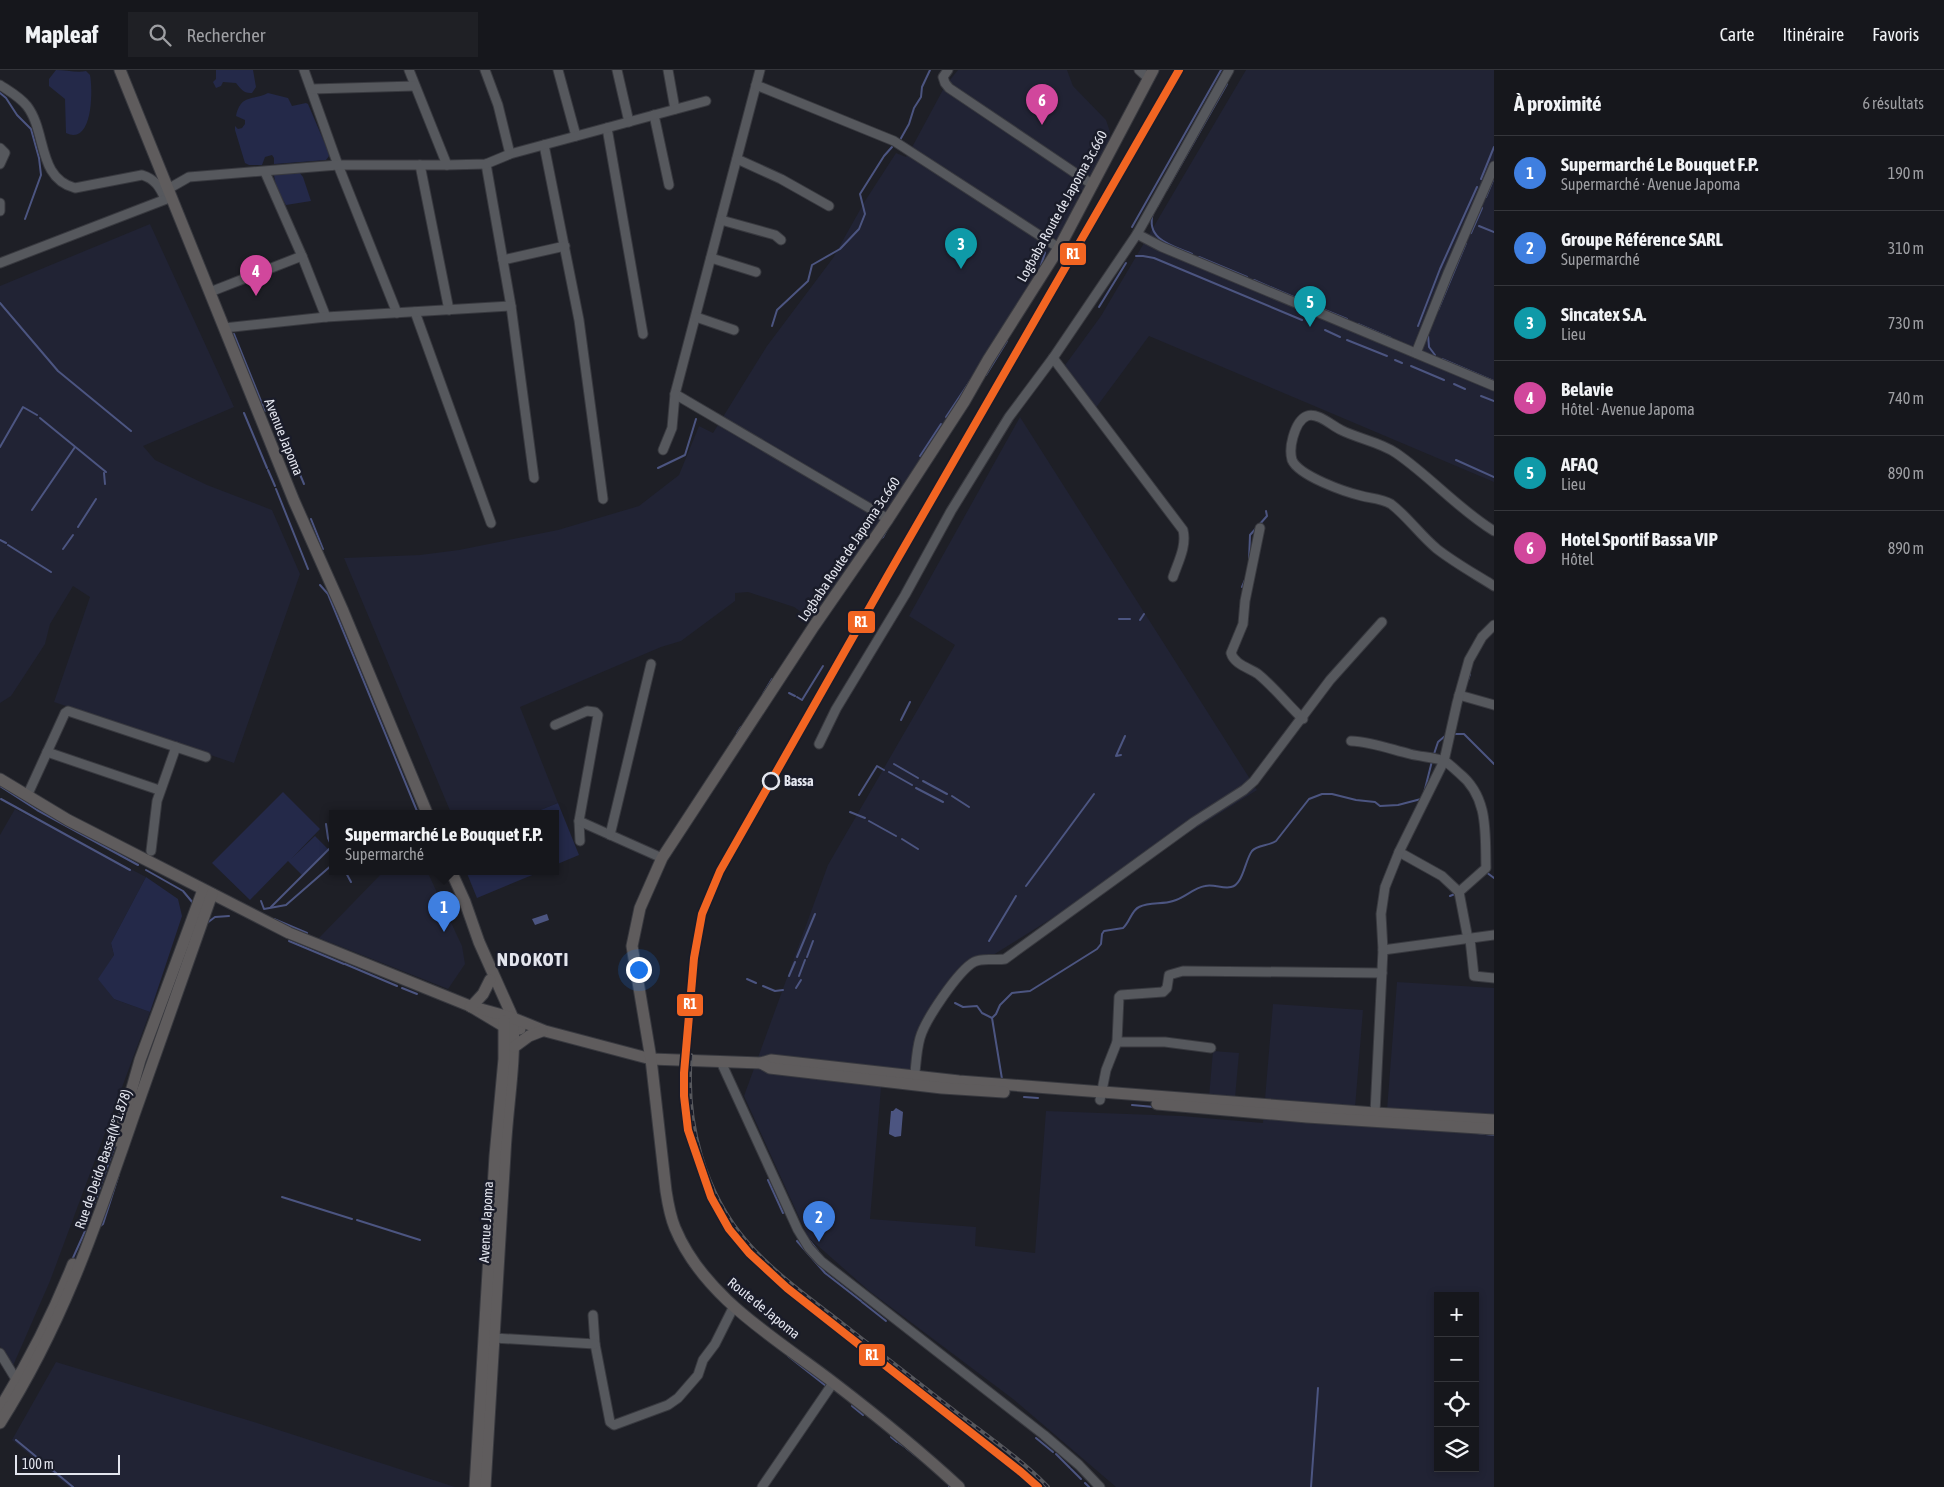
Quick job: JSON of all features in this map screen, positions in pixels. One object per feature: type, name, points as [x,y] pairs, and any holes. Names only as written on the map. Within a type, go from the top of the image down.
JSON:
[{"type":"main road","name":"Avenue Japoma","points":[[120,70],[168,195],[210,292],[294,501],[343,611],[426,810]]},
{"type":"main road","name":"Logbaba Route de Japoma 3c.660","points":[[651,1059],[632,946],[640,908],[662,858],[964,402],[988,360],[1059,248],[1151,74]]},
{"type":"main road","points":[[0,779],[68,820],[289,933],[509,1022],[651,1059],[761,1063],[771,1060],[842,1072],[959,1085],[1375,1113],[1475,1123],[1494,1129]]},
{"type":"main road","name":"Avenue Japoma","points":[[453,875],[489,965],[496,977],[514,1047],[505,1152],[485,1487]]},
{"type":"main road","points":[[0,1408],[18,1381],[64,1285],[94,1210],[125,1116],[140,1060],[208,892]]},
{"type":"main road","name":"Rue de Deido Bassa(N°1.878)","points":[[0,1423],[26,1381],[72,1287],[101,1214],[208,892]]},
{"type":"main road","name":"Avenue Japoma","points":[[475,1487],[509,1022],[490,980],[489,965]]},
{"type":"main road","points":[[470,1006],[483,994],[490,980]]},
{"type":"main road","points":[[514,1047],[529,1036],[544,1031]]},
{"type":"main road","name":"Route de Japoma","points":[[651,1059],[666,1191],[675,1228],[697,1266],[734,1306],[921,1452],[959,1487]]},
{"type":"main road","points":[[1101,1096],[1307,1117],[1475,1123],[1494,1120]]},
{"type":"street","points":[[304,70],[338,165],[397,313]]},
{"type":"street","points":[[409,70],[447,165]]},
{"type":"street","points":[[485,70],[498,105],[510,154]]},
{"type":"street","points":[[558,70],[576,136]]},
{"type":"street","points":[[617,70],[629,122]]},
{"type":"street","points":[[668,70],[675,110]]},
{"type":"street","points":[[664,450],[672,428],[675,394],[760,70]]},
{"type":"street","points":[[948,70],[943,77],[944,83],[949,88],[1093,185]]},
{"type":"street","points":[[1139,70],[1151,74]]},
{"type":"street","points":[[819,744],[836,709],[905,595],[951,511],[1009,417],[1053,358],[1137,234],[1229,70]]},
{"type":"street","points":[[0,85],[17,96],[27,106],[34,118],[49,168],[56,177],[69,186],[75,188],[142,175],[152,178],[168,195]]},
{"type":"street","points":[[756,85],[894,141],[1059,248]]},
{"type":"street","points":[[312,89],[415,86]]},
{"type":"street","points":[[0,263],[168,195],[189,177],[338,165],[486,164],[510,154],[706,101]]},
{"type":"street","points":[[654,115],[669,185]]},
{"type":"street","points":[[607,128],[643,334]]},
{"type":"street","points":[[544,145],[579,320],[603,499]]},
{"type":"street","points":[[0,148],[5,153],[0,164]]},
{"type":"street","points":[[737,159],[781,179],[828,206]]},
{"type":"street","points":[[486,164],[512,306],[534,478]]},
{"type":"street","points":[[420,165],[449,310]]},
{"type":"street","points":[[1416,353],[1494,166]]},
{"type":"street","points":[[266,172],[326,317]]},
{"type":"street","points":[[0,203],[0,211]]},
{"type":"street","points":[[721,220],[770,234],[781,240]]},
{"type":"street","points":[[1137,234],[1188,258],[1494,386]]},
{"type":"street","points":[[503,260],[565,246]]},
{"type":"street","points":[[210,292],[302,256]]},
{"type":"street","points":[[711,258],[756,272]]},
{"type":"street","points":[[224,328],[326,317],[512,306]]},
{"type":"street","points":[[416,312],[491,523]]},
{"type":"street","points":[[696,317],[734,330]]},
{"type":"street","points":[[1053,358],[1183,530],[1184,544],[1173,577]]},
{"type":"street","points":[[675,394],[888,519]]},
{"type":"street","points":[[1494,531],[1454,502],[1408,462],[1384,446],[1345,432],[1318,416],[1310,415],[1304,417],[1296,428],[1291,450],[1293,461],[1298,466],[1337,489],[1388,502],[1436,548],[1494,586]]},
{"type":"street","points":[[1260,528],[1245,601],[1243,624],[1230,653],[1234,660],[1268,683],[1302,720]]},
{"type":"street","points":[[914,1080],[920,1037],[935,1008],[954,982],[974,962],[1005,958],[1194,822],[1244,790],[1254,781],[1302,720],[1330,680],[1382,622]]},
{"type":"street","points":[[1375,1113],[1383,950],[1381,914],[1385,887],[1398,852],[1444,761],[1459,695],[1474,650],[1482,637],[1494,625]]},
{"type":"street","points":[[610,835],[651,664]]},
{"type":"street","points":[[1459,695],[1494,705]]},
{"type":"street","points":[[27,796],[65,713],[68,711],[206,757]]},
{"type":"street","points":[[555,724],[587,711],[595,712],[598,715],[579,821],[580,841]]},
{"type":"street","points":[[1351,741],[1373,743],[1412,755],[1444,761],[1468,780],[1479,798],[1485,822],[1490,870],[1459,892]]},
{"type":"street","points":[[151,851],[159,790],[176,746]]},
{"type":"street","points":[[47,752],[159,790]]},
{"type":"street","points":[[579,821],[662,858]]},
{"type":"street","points":[[1398,852],[1442,876],[1459,892],[1469,939],[1474,976],[1494,978]]},
{"type":"street","points":[[1383,950],[1494,935]]},
{"type":"street","points":[[1101,1096],[1110,1057],[1118,1042],[1120,996],[1166,991],[1168,977],[1171,973],[1203,970],[1382,973]]},
{"type":"street","points":[[1118,1042],[1165,1042],[1211,1048]]},
{"type":"street","points":[[721,1062],[798,1230],[809,1248],[821,1261],[1038,1430],[1079,1465],[1100,1487]]},
{"type":"street","points":[[593,1316],[610,1422],[614,1425],[668,1405],[678,1398],[698,1375],[703,1360],[715,1344],[734,1306]]},
{"type":"street","points":[[494,1338],[596,1344]]},
{"type":"street","points":[[0,1353],[18,1381]]},
{"type":"street","points":[[762,1487],[833,1382]]},
{"type":"shaded area","points":[[56,70],[86,71],[90,75],[91,103],[89,114],[82,132],[75,135],[66,133],[65,99],[49,86],[49,79]]},
{"type":"shaded area","points":[[216,70],[253,70],[256,87],[252,93],[244,92],[236,83],[223,82],[221,86],[216,88],[213,82],[216,79]]},
{"type":"shaded area","points":[[958,70],[1067,70],[1073,86],[1106,120],[1110,132],[1109,146],[1036,282],[816,622],[794,607],[748,592],[735,593],[735,601],[681,641],[661,647],[520,707],[558,803],[540,810],[450,810],[344,558],[420,555],[459,550],[558,530],[639,506],[679,475],[699,426],[713,433],[767,346],[833,258],[865,201],[896,153],[906,157],[945,86]]},
{"type":"shaded area","points":[[1246,70],[1494,70],[1494,482],[1149,336],[1092,413],[1063,368],[1101,316]]},
{"type":"shaded area","points":[[268,93],[288,98],[292,106],[308,104],[328,151],[329,156],[326,160],[274,164],[272,155],[265,157],[262,165],[249,165],[245,163],[235,130],[235,126],[238,129],[242,128],[245,124],[245,120],[236,116],[238,109],[244,101]]},
{"type":"shaded area","points":[[299,172],[303,177],[311,201],[286,205],[276,187],[274,175],[277,173]]},
{"type":"shaded area","points":[[150,224],[234,407],[143,446],[155,460],[207,485],[272,510],[300,574],[234,763],[54,702],[90,597],[73,586],[50,624],[45,644],[11,696],[0,703],[0,286]]},
{"type":"shaded area","points":[[1020,417],[1257,790],[969,970],[936,1012],[925,1037],[914,1077],[882,1075],[870,1219],[976,1227],[975,1246],[1035,1253],[1046,1111],[1182,1116],[1263,1123],[1273,1004],[1363,1010],[1355,1108],[1387,1110],[1397,982],[1494,988],[1494,1487],[1116,1487],[1013,1399],[868,1290],[808,1237],[744,1096],[828,865],[955,645],[909,616]]},
{"type":"shaded area","points":[[283,792],[320,829],[291,859],[315,836],[328,849],[302,875],[288,861],[250,900],[212,863]]},
{"type":"shaded area","points":[[558,803],[579,855],[559,863],[559,810],[540,810]]},
{"type":"shaded area","points":[[15,809],[146,877],[111,943],[114,955],[99,979],[114,999],[150,1012],[50,1281],[12,1368],[0,1346],[0,835]]},
{"type":"shaded area","points":[[380,875],[429,875],[462,946],[465,964],[448,989],[319,938]]},
{"type":"shaded area","points":[[468,875],[532,875],[477,898]]},
{"type":"shaded area","points":[[146,877],[178,899],[182,916],[150,1012],[114,999],[98,979],[114,955],[111,943]]},
{"type":"shaded area","points":[[547,914],[549,920],[535,925],[532,919]]},
{"type":"shaded area","points":[[1213,1051],[1239,1053],[1235,1098],[1209,1097]]},
{"type":"shaded area","points":[[896,1108],[903,1112],[901,1136],[895,1137],[889,1134],[891,1111]]},
{"type":"shaded area","points":[[56,1362],[254,1422],[455,1487],[69,1487],[12,1440]]},
{"type":"waterway","points":[[900,140],[921,97],[922,87],[930,70]]},
{"type":"waterway","points":[[1132,227],[1221,70]]},
{"type":"waterway","points":[[1166,191],[1227,84]]},
{"type":"waterway","points":[[0,93],[31,129],[39,158],[41,175],[25,219]]},
{"type":"waterway","points":[[772,326],[777,310],[808,281],[812,265],[840,249],[859,229],[865,214],[860,194],[884,156],[892,147]]},
{"type":"waterway","points":[[1481,179],[1494,147]]},
{"type":"waterway","points":[[1486,197],[1494,178]]},
{"type":"waterway","points":[[1418,326],[1440,269],[1477,187]]},
{"type":"waterway","points":[[1157,207],[1163,196]]},
{"type":"waterway","points":[[1471,233],[1482,208]]},
{"type":"waterway","points":[[1153,213],[1153,230],[1157,236],[1169,245],[1192,254]]},
{"type":"waterway","points":[[1479,226],[1494,232]]},
{"type":"waterway","points":[[1438,310],[1466,243]]},
{"type":"waterway","points":[[1038,245],[1045,253],[1041,265]]},
{"type":"waterway","points":[[1136,256],[1154,258],[1302,320]]},
{"type":"waterway","points":[[1199,257],[1247,277]]},
{"type":"waterway","points":[[1099,307],[1126,263]]},
{"type":"waterway","points":[[1254,280],[1296,298]]},
{"type":"waterway","points":[[1305,302],[1347,319]]},
{"type":"waterway","points":[[0,303],[58,371],[131,431]]},
{"type":"waterway","points":[[1358,324],[1391,338]]},
{"type":"waterway","points":[[1325,330],[1340,337]]},
{"type":"waterway","points":[[234,334],[265,411]]},
{"type":"waterway","points":[[1428,335],[1429,347],[1435,355]]},
{"type":"waterway","points":[[1347,340],[1387,356]]},
{"type":"waterway","points":[[986,375],[1007,341]]},
{"type":"waterway","points":[[1442,359],[1494,381]]},
{"type":"waterway","points":[[1395,360],[1402,363]]},
{"type":"waterway","points":[[1411,366],[1444,380]]},
{"type":"waterway","points":[[946,417],[972,378]]},
{"type":"waterway","points":[[1454,384],[1465,389]]},
{"type":"waterway","points":[[1481,396],[1494,401]]},
{"type":"waterway","points":[[0,447],[23,407],[37,415]]},
{"type":"waterway","points":[[244,413],[267,468]]},
{"type":"waterway","points":[[40,418],[106,472]]},
{"type":"waterway","points":[[658,468],[685,455],[696,419]]},
{"type":"waterway","points":[[920,456],[941,424]]},
{"type":"waterway","points":[[288,446],[304,484]]},
{"type":"waterway","points":[[32,510],[75,447]]},
{"type":"waterway","points":[[1456,460],[1494,477]]},
{"type":"waterway","points":[[268,470],[275,486]]},
{"type":"waterway","points":[[104,473],[105,484]]},
{"type":"waterway","points":[[276,489],[308,569]]},
{"type":"waterway","points":[[78,527],[96,499]]},
{"type":"waterway","points":[[1249,561],[1250,535],[1267,516],[1266,511]]},
{"type":"waterway","points":[[311,519],[323,549]]},
{"type":"waterway","points":[[881,538],[891,522]]},
{"type":"waterway","points":[[63,549],[73,535]]},
{"type":"waterway","points":[[0,540],[6,543]]},
{"type":"waterway","points":[[8,545],[51,572]]},
{"type":"waterway","points":[[1242,587],[1245,580]]},
{"type":"waterway","points":[[320,585],[328,594],[417,810]]},
{"type":"waterway","points":[[1140,620],[1144,614]]},
{"type":"waterway","points":[[1119,619],[1130,619]]},
{"type":"waterway","points":[[797,697],[802,700],[823,666]]},
{"type":"waterway","points":[[1468,680],[1470,674]]},
{"type":"waterway","points":[[763,694],[772,679]]},
{"type":"waterway","points":[[789,693],[795,696]]},
{"type":"waterway","points":[[901,720],[910,702]]},
{"type":"waterway","points":[[737,733],[741,727]]},
{"type":"waterway","points":[[1452,734],[1464,734],[1494,764]]},
{"type":"waterway","points":[[1121,755],[1116,756],[1125,736]]},
{"type":"waterway","points":[[1434,754],[1438,742],[1445,736]]},
{"type":"waterway","points":[[1424,793],[1432,761]]},
{"type":"waterway","points":[[894,764],[918,778]]},
{"type":"waterway","points":[[859,795],[877,766],[884,770]]},
{"type":"waterway","points":[[889,772],[912,785]]},
{"type":"waterway","points":[[923,781],[947,794]]},
{"type":"waterway","points":[[0,786],[37,810],[138,865]]},
{"type":"waterway","points":[[916,788],[943,802]]},
{"type":"waterway","points":[[1026,886],[1094,794]]},
{"type":"waterway","points":[[1002,1079],[992,1018],[1000,1005],[1012,993],[1030,991],[1097,949],[1101,944],[1104,931],[1123,928],[1134,911],[1139,907],[1147,904],[1173,901],[1205,886],[1231,887],[1235,885],[1241,877],[1252,851],[1276,841],[1309,799],[1322,794],[1375,802],[1380,806],[1398,805],[1421,799]]},
{"type":"waterway","points":[[952,796],[969,807]]},
{"type":"waterway","points":[[1,799],[130,870]]},
{"type":"waterway","points":[[850,812],[865,818]]},
{"type":"waterway","points":[[869,821],[896,836]]},
{"type":"waterway","points":[[326,824],[329,840]]},
{"type":"waterway","points":[[902,839],[918,849]]},
{"type":"waterway","points":[[271,907],[329,849]]},
{"type":"waterway","points":[[261,901],[264,909],[286,905],[329,867]]},
{"type":"waterway","points":[[146,870],[183,891],[193,903]]},
{"type":"waterway","points":[[1486,872],[1494,878]]},
{"type":"waterway","points":[[347,875],[351,882]]},
{"type":"waterway","points":[[1450,896],[1457,893]]},
{"type":"waterway","points":[[989,941],[1016,896]]},
{"type":"waterway","points":[[797,957],[815,914]]},
{"type":"waterway","points":[[207,923],[215,917],[229,916]]},
{"type":"waterway","points":[[274,919],[307,933]]},
{"type":"waterway","points":[[289,941],[344,964]]},
{"type":"waterway","points":[[807,957],[813,941]]},
{"type":"waterway","points":[[799,976],[805,960]]},
{"type":"waterway","points":[[789,976],[795,962]]},
{"type":"waterway","points":[[345,964],[397,986]]},
{"type":"waterway","points":[[747,979],[756,983]]},
{"type":"waterway","points":[[796,988],[801,980]]},
{"type":"waterway","points":[[763,986],[775,991],[783,990]]},
{"type":"waterway","points":[[402,988],[417,994]]},
{"type":"waterway","points":[[955,1003],[963,1007],[977,1006],[982,1013],[992,1018]]},
{"type":"waterway","points":[[1024,1097],[1038,1098]]},
{"type":"waterway","points":[[1132,1105],[1154,1107]]},
{"type":"waterway","points":[[1477,1133],[1494,1135]]},
{"type":"waterway","points":[[93,1207],[115,1145]]},
{"type":"waterway","points":[[99,1227],[103,1224],[119,1174]]},
{"type":"waterway","points":[[768,1180],[783,1213]]},
{"type":"waterway","points":[[282,1197],[352,1219]]},
{"type":"waterway","points":[[357,1220],[420,1240]]},
{"type":"waterway","points":[[72,1260],[86,1229],[82,1228]]},
{"type":"waterway","points":[[676,1241],[691,1267]]},
{"type":"waterway","points":[[797,1241],[825,1273],[861,1301]]},
{"type":"waterway","points":[[810,1241],[818,1251]]},
{"type":"waterway","points":[[862,1302],[886,1321]]},
{"type":"waterway","points":[[788,1356],[826,1386]]},
{"type":"waterway","points":[[1311,1487],[1318,1388]]},
{"type":"waterway","points":[[852,1406],[863,1415]]},
{"type":"waterway","points":[[891,1437],[897,1442]]},
{"type":"waterway","points":[[1036,1438],[1053,1452]]},
{"type":"waterway","points":[[16,1440],[73,1487]]},
{"type":"waterway","points":[[899,1443],[905,1447]]},
{"type":"waterway","points":[[906,1448],[916,1456]]},
{"type":"waterway","points":[[1056,1454],[1070,1468]]},
{"type":"waterway","points":[[1071,1469],[1081,1479]]},
{"type":"waterway","points":[[1085,1483],[1089,1487]]},
{"type":"railway","points":[[691,1055],[691,1105],[701,1155],[709,1179],[720,1202],[748,1243],[794,1286],[1006,1450],[1048,1487]]},
{"type":"transit line","name":"R1","points":[[1038,1487],[787,1288],[749,1253],[729,1229],[711,1197],[688,1130],[684,1096],[684,1073],[694,958],[702,914],[720,871],[1179,70]]},
{"type":"place","name":"Hotel Sportif Bassa VIP","points":[[1042,125]]},
{"type":"place","name":"Sincatex S.A.","points":[[961,269]]},
{"type":"place","name":"Belavie","points":[[256,296]]},
{"type":"place","name":"AFAQ","points":[[1310,327]]},
{"type":"place","name":"Bassa","points":[[771,781]]},
{"type":"place","name":"Supermarché Le Bouquet F.P.","points":[[444,932]]},
{"type":"place","name":"Groupe Référence SARL","points":[[819,1242]]},
{"type":"district","name":"NDOKOTI","points":[[533,959]]}]
